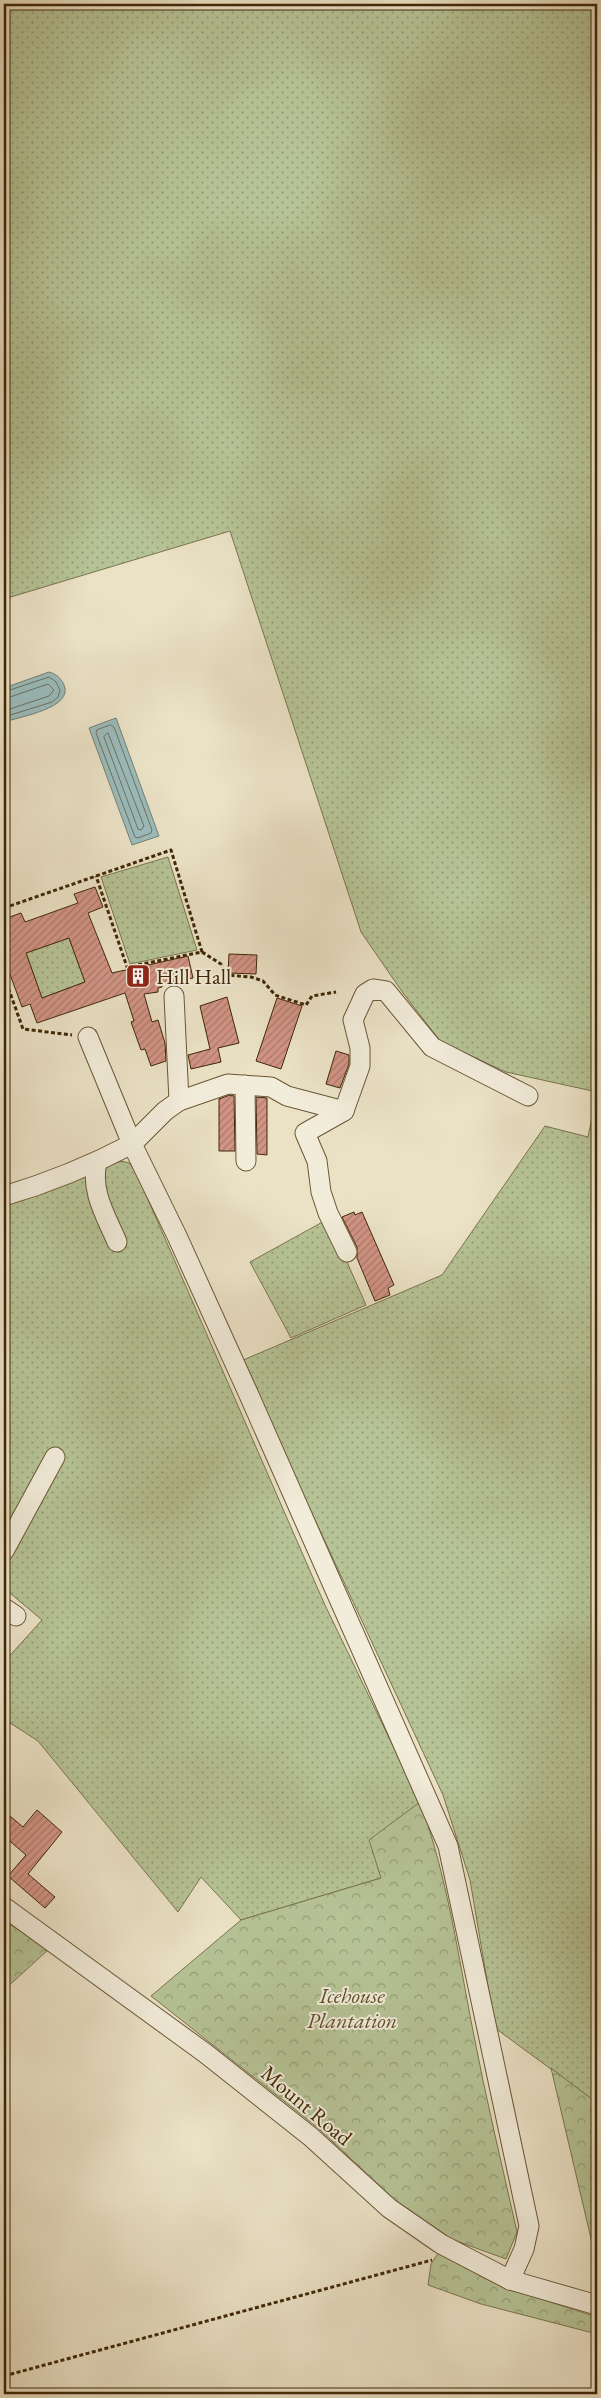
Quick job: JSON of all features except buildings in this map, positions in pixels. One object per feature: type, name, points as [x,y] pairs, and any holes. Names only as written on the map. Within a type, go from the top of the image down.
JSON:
[{"type":"street","points":[[347,1252],[328,1213],[321,1192],[317,1161],[306,1133],[344,1111],[360,1066],[360,1048],[353,1020],[365,994],[373,989],[386,991],[432,1047],[528,1096]]},
{"type":"street","points":[[174,996],[179,1102]]},
{"type":"street","points":[[88,1037],[132,1144],[177,1236],[237,1369],[448,1846],[529,2226],[524,2249],[510,2280]]},
{"type":"street","points":[[4,1196],[34,1188],[97,1162],[132,1144],[165,1111],[179,1102],[228,1084],[271,1087],[287,1096],[344,1111]]},
{"type":"street","points":[[245,1085],[246,1161]]},
{"type":"street","points":[[97,1162],[94,1175],[95,1189],[117,1242]]},
{"type":"street","points":[[4,1551],[55,1457]]},
{"type":"street","name":"Mount Road","points":[[4,1907],[205,2053],[311,2137],[389,2208],[457,2253],[510,2280],[597,2305]]},
{"type":"path","points":[[4,908],[171,850],[202,952],[220,964],[226,975],[250,977],[262,981],[275,995],[306,1005],[312,996],[336,992]]},
{"type":"path","points":[[96,876],[127,967],[202,952]]},
{"type":"path","points":[[4,976],[23,1029],[88,1037]]},
{"type":"path","points":[[4,2376],[457,2253]]},
{"type":"green space","points":[[4,4],[597,4],[597,1092],[506,1072],[441,1042],[403,993],[361,932],[230,531],[4,599]]},
{"type":"green space","points":[[168,857],[197,950],[130,964],[101,877]]},
{"type":"green space","points":[[69,938],[85,982],[42,998],[26,953]]},
{"type":"green space","points":[[597,1093],[597,2103],[495,2028],[470,1880],[443,1795],[241,1361],[442,1275],[545,1126],[588,1137]]},
{"type":"green space","points":[[122,1161],[129,1163],[136,1172],[324,1603],[420,1802],[381,1878],[241,1920],[201,1877],[178,1912],[38,1741],[4,1719],[4,1662],[42,1620],[4,1588],[4,1202]]},
{"type":"green space","points":[[328,1219],[366,1305],[291,1338],[250,1262]]},
{"type":"green space","name":"Icehouse Plantation","points":[[420,1802],[445,1887],[483,2082],[517,2232],[506,2259],[451,2239],[396,2201],[318,2128],[151,1996],[241,1920],[381,1878],[369,1840]]},
{"type":"green space","points":[[11,1925],[49,1949],[4,1990],[4,1933]]},
{"type":"green space","points":[[551,2068],[597,2103],[597,2264]]},
{"type":"green space","points":[[439,2252],[507,2288],[597,2317],[597,2334],[481,2304],[428,2285],[431,2264]]},
{"type":"water","points":[[49,672],[58,677],[64,685],[65,693],[61,700],[43,710],[4,722],[4,688]]},
{"type":"water","points":[[116,718],[159,836],[132,845],[89,728]]},
{"type":"place","name":"Hill Hall","points":[[138,976]]}]
